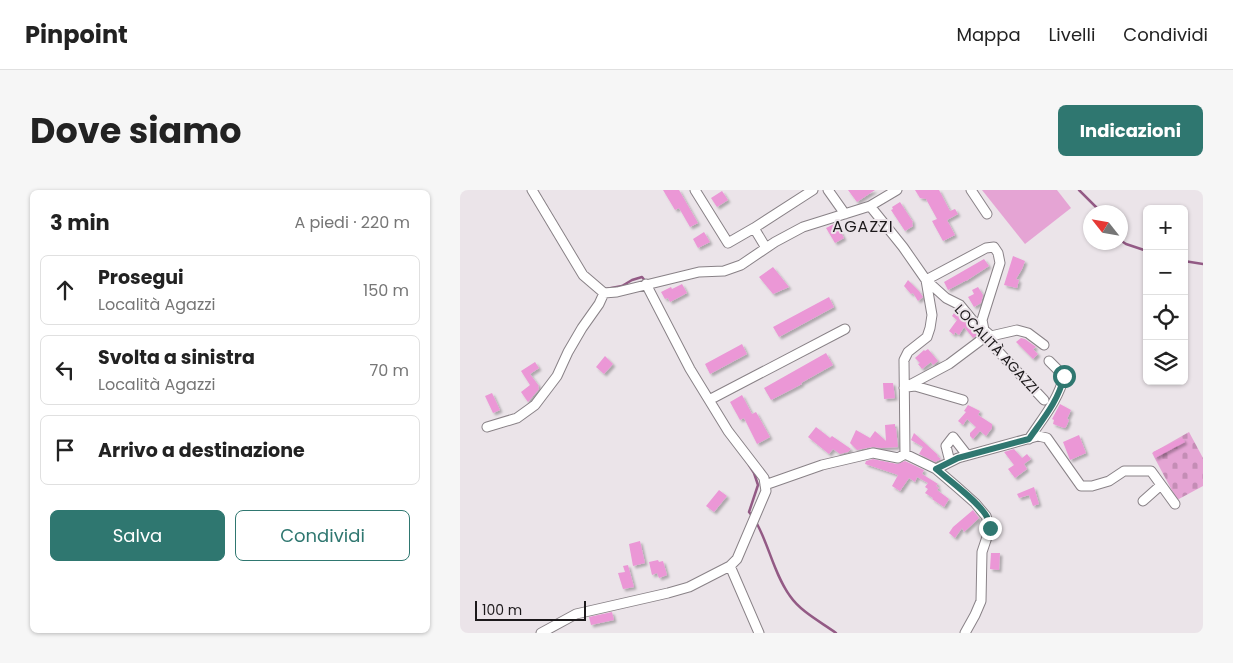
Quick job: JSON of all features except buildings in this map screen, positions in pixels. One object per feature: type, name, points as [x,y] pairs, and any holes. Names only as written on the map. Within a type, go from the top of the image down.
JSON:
[{"type":"street","points":[[532,190],[583,275],[604,293],[617,292],[699,272],[724,271],[741,265],[775,242],[803,227],[870,206],[897,190]]},
{"type":"street","points":[[695,190],[728,243],[812,190]]},
{"type":"street","points":[[828,190],[844,214]]},
{"type":"street","points":[[971,190],[987,214]]},
{"type":"street","name":"LOCALITÀ AGAZZI","points":[[870,206],[903,247],[926,280],[946,298],[960,305],[984,339],[1044,400]]},
{"type":"street","points":[[754,228],[766,248]]},
{"type":"street","name":"LOCALITÀ AGAZZI","points":[[926,280],[986,248],[994,247],[998,253],[1000,263],[982,320],[984,330],[991,336],[1016,330],[1028,333],[1044,345]]},
{"type":"street","name":"LOCALITÀ AGAZZI","points":[[905,454],[904,360],[908,352],[926,337],[930,328],[932,316],[926,280]]},
{"type":"street","points":[[541,633],[576,614],[689,587],[730,566],[737,559],[766,491],[764,478],[728,431],[690,369],[646,284]]},
{"type":"street","points":[[487,427],[517,418],[535,404],[557,376],[568,352],[604,293]]},
{"type":"street","points":[[709,400],[845,329]]},
{"type":"street","points":[[937,378],[965,359],[984,339]]},
{"type":"street","points":[[904,388],[949,364],[984,339]]},
{"type":"street","name":"LOCALITÀ AGAZZI","points":[[1029,439],[1052,406],[1062,384],[1064,376],[1049,361]]},
{"type":"street","points":[[904,388],[915,386],[963,400]]},
{"type":"street","points":[[936,469],[967,455],[1038,436],[1047,438],[1081,486],[1092,486],[1109,481],[1124,471],[1150,471],[1175,504]]},
{"type":"street","points":[[950,462],[946,446],[954,437],[967,455]]},
{"type":"street","points":[[765,485],[822,465],[873,453],[898,458],[905,454],[936,469],[976,503],[986,516],[990,528],[982,552],[980,602],[965,633]]},
{"type":"street","points":[[1143,501],[1161,485]]},
{"type":"street","points":[[730,566],[759,633]]},
{"type":"green space","points":[[982,190],[1057,190],[1071,208],[1025,244]]},
{"type":"green space","points":[[1189,432],[1203,458],[1203,486],[1177,500],[1152,453]]},
{"type":"waterway","points":[[1079,190],[1094,205]]},
{"type":"waterway","points":[[1128,245],[1144,250]]},
{"type":"waterway","points":[[1188,262],[1203,264]]},
{"type":"waterway","points":[[606,289],[622,286],[642,277],[646,282]]},
{"type":"waterway","points":[[749,465],[758,485],[749,512],[753,517]]},
{"type":"waterway","points":[[756,522],[784,587],[790,596],[805,612],[836,633]]},
{"type":"district","name":"AGAZZI","points":[[863,226]]},
{"type":"route","points":[[990,528],[986,516],[976,503],[936,469],[958,458],[1029,439],[1052,406],[1064,376]]}]
